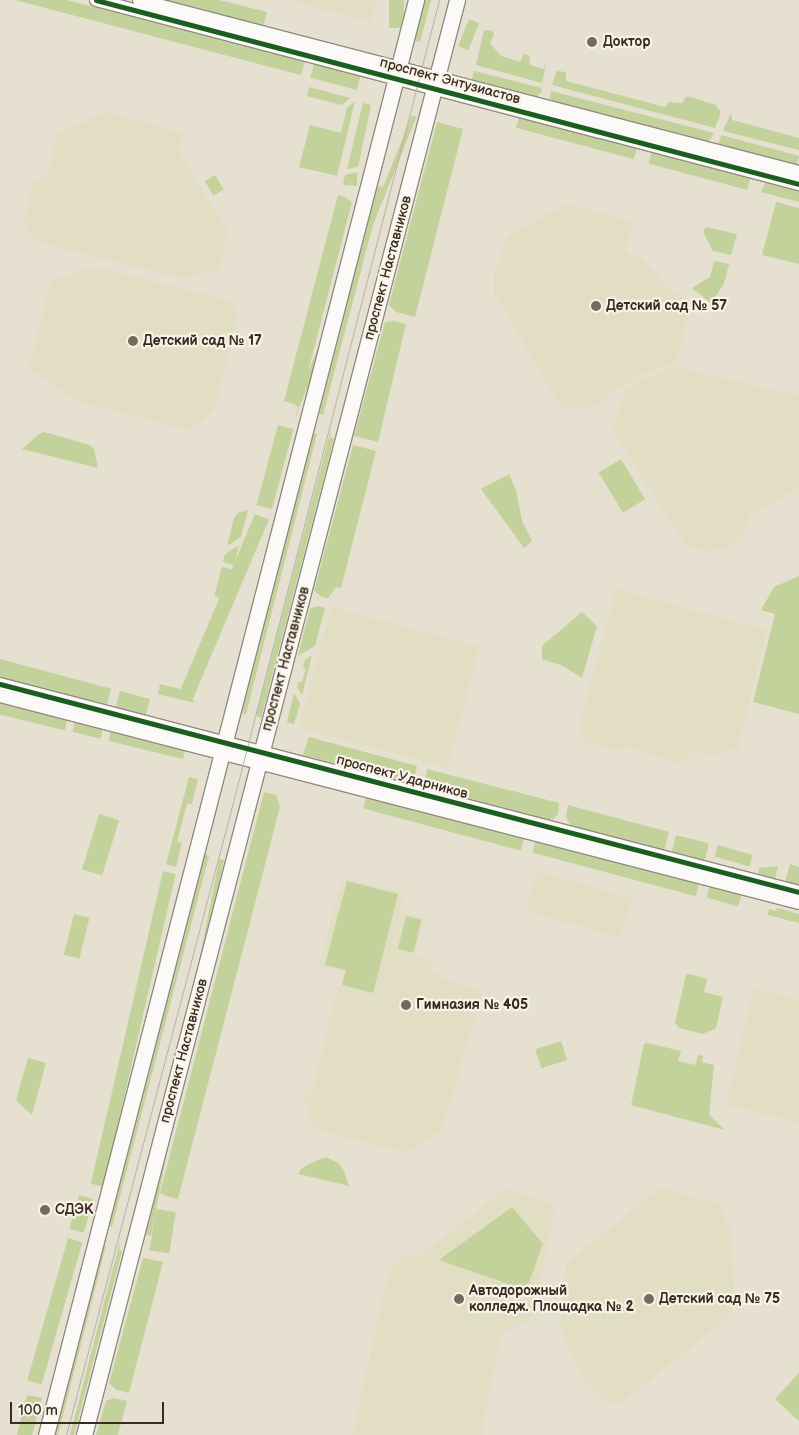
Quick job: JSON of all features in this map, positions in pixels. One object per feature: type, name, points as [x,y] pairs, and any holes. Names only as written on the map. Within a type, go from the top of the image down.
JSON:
[{"type":"main road","points":[[46,1435],[416,0]]},
{"type":"main road","name":"проспект Наставников","points":[[84,1435],[457,0]]},
{"type":"street","name":"проспект Энтузиастов","points":[[96,0],[397,72]]},
{"type":"street","name":"проспект Энтузиастов","points":[[140,0],[799,184]]},
{"type":"street","name":"проспект Энтузиастов","points":[[436,83],[799,172]]},
{"type":"street","name":"проспект Ударников","points":[[0,684],[223,748]]},
{"type":"street","name":"проспект Ударников","points":[[0,696],[260,757],[799,892]]},
{"type":"street","name":"проспект Ударников","points":[[260,757],[799,903]]},
{"type":"shaded area","points":[[289,0],[377,0],[371,22]]},
{"type":"shaded area","points":[[107,112],[184,133],[179,152],[228,231],[219,269],[182,279],[40,243],[24,226],[23,221],[33,183],[47,176],[58,133]]},
{"type":"shaded area","name":"Детский сад № 57","points":[[567,204],[633,221],[626,253],[641,256],[665,285],[691,303],[678,358],[674,363],[646,373],[621,387],[592,408],[587,406],[569,409],[559,404],[494,293],[494,276],[508,236]]},
{"type":"shaded area","name":"Детский сад № 17","points":[[94,267],[230,301],[238,314],[214,410],[190,430],[79,402],[28,368],[51,281]]},
{"type":"shaded area","points":[[675,367],[799,396],[799,487],[749,517],[741,536],[723,552],[719,549],[711,552],[685,545],[612,430],[625,391],[647,377]]},
{"type":"shaded area","points":[[616,589],[767,630],[738,749],[709,756],[700,752],[698,748],[681,763],[629,748],[614,751],[583,741],[579,728]]},
{"type":"shaded area","points":[[331,607],[480,647],[447,768],[299,728]]},
{"type":"shaded area","points":[[537,871],[632,898],[621,938],[526,910]]},
{"type":"shaded area","name":"Гимназия № 405","points":[[342,878],[403,893],[399,911],[424,917],[415,956],[432,961],[430,970],[452,982],[483,989],[442,1129],[407,1153],[312,1128],[311,1116],[303,1098],[311,1094],[326,1035],[329,1032],[326,1025],[329,1021],[343,972],[320,966]]},
{"type":"shaded area","points":[[754,989],[799,1000],[799,1123],[726,1104]]},
{"type":"shaded area","name":"Детский сад № 75","points":[[659,1188],[720,1204],[731,1231],[735,1304],[726,1319],[621,1403],[606,1403],[583,1380],[560,1327],[566,1264]]},
{"type":"shaded area","name":"Автодорожный колледж. Площадка № 2","points":[[505,1189],[556,1206],[533,1316],[501,1336],[481,1435],[352,1435],[389,1271],[406,1255],[416,1259]]},
{"type":"green space","points":[[15,0],[67,0],[305,62],[301,75]]},
{"type":"green space","points":[[165,0],[219,0],[267,12],[263,26]]},
{"type":"green space","points":[[389,0],[404,0],[404,28],[389,28]]},
{"type":"green space","points":[[425,0],[431,0],[420,42],[415,41]]},
{"type":"green space","points":[[469,19],[479,23],[468,50],[458,46]]},
{"type":"green space","points":[[484,30],[493,31],[494,35],[490,43],[501,56],[520,62],[524,54],[529,55],[530,65],[544,69],[547,60],[542,83],[476,65]]},
{"type":"green space","points":[[314,64],[360,76],[357,90],[310,78]]},
{"type":"green space","points":[[474,71],[542,88],[541,93],[536,97],[472,80]]},
{"type":"green space","points":[[557,71],[566,72],[566,81],[665,107],[669,102],[682,103],[687,96],[716,105],[720,115],[715,128],[552,85]]},
{"type":"green space","points":[[309,87],[350,98],[342,105],[307,96]]},
{"type":"green space","points":[[551,91],[714,133],[708,142],[553,101],[550,98]]},
{"type":"green space","points":[[355,101],[337,176],[299,167],[310,125],[341,133],[347,108]]},
{"type":"green space","points":[[363,103],[371,105],[358,167],[347,169]]},
{"type":"green space","points":[[731,113],[732,120],[799,138],[799,150],[723,131]]},
{"type":"green space","points":[[412,115],[417,117],[299,407],[295,405]]},
{"type":"green space","points":[[519,117],[637,149],[634,159],[516,128]]},
{"type":"green space","points":[[437,122],[463,129],[415,317],[396,312],[389,305]]},
{"type":"green space","points":[[721,135],[799,156],[797,166],[718,145]]},
{"type":"green space","points":[[652,151],[751,177],[747,190],[649,164]]},
{"type":"green space","points":[[357,172],[357,186],[343,185],[345,175]]},
{"type":"green space","points":[[215,175],[224,190],[213,196],[205,181]]},
{"type":"green space","points":[[766,182],[799,190],[799,202],[761,192]]},
{"type":"green space","points":[[377,186],[383,187],[323,415],[319,414]]},
{"type":"green space","points":[[338,195],[352,202],[295,422],[298,405],[284,401]]},
{"type":"green space","points":[[776,202],[799,208],[799,264],[762,255]]},
{"type":"green space","points":[[706,227],[737,234],[731,255],[713,251],[703,232]]},
{"type":"green space","points":[[714,261],[729,264],[724,284],[711,303],[692,288],[710,277]]},
{"type":"green space","points":[[394,321],[406,324],[378,442],[354,436],[385,322]]},
{"type":"green space","points":[[278,425],[293,429],[272,509],[257,505]]},
{"type":"green space","points":[[332,425],[330,437],[334,439],[261,718],[256,716]]},
{"type":"green space","points":[[44,432],[90,445],[94,449],[98,468],[22,449]]},
{"type":"green space","points":[[313,433],[317,434],[246,714],[241,713]]},
{"type":"green space","points":[[353,445],[376,451],[341,588],[336,587],[328,598],[322,597],[314,591]]},
{"type":"green space","points":[[621,459],[645,499],[623,513],[599,472]]},
{"type":"green space","points":[[509,474],[516,490],[522,521],[532,541],[524,548],[481,489]]},
{"type":"green space","points":[[248,510],[241,537],[227,546],[234,518],[238,513]]},
{"type":"green space","points":[[255,514],[269,520],[192,700],[178,694]]},
{"type":"green space","points":[[239,545],[234,565],[223,562],[225,554]]},
{"type":"green space","points":[[222,567],[233,570],[225,599],[214,596]]},
{"type":"green space","points":[[799,576],[799,714],[753,702],[775,614],[761,610],[774,587]]},
{"type":"green space","points":[[319,606],[325,608],[315,646],[298,656],[310,608]]},
{"type":"green space","points":[[582,612],[597,626],[582,678],[561,665],[542,659],[542,646]]},
{"type":"green space","points":[[312,655],[302,695],[297,687],[298,682],[302,682],[306,668],[303,667],[305,660]]},
{"type":"green space","points":[[0,659],[111,689],[106,707],[0,679]]},
{"type":"green space","points":[[160,684],[184,690],[195,703],[158,694]]},
{"type":"green space","points":[[120,691],[150,699],[146,715],[116,707]]},
{"type":"green space","points":[[294,693],[300,704],[294,724],[287,722]]},
{"type":"green space","points":[[0,701],[68,718],[65,731],[0,714]]},
{"type":"green space","points":[[75,721],[103,728],[100,739],[72,732]]},
{"type":"green space","points":[[111,730],[186,749],[183,759],[108,741]]},
{"type":"green space","points":[[309,737],[417,766],[414,780],[412,783],[303,755]]},
{"type":"green space","points":[[427,769],[559,803],[558,814],[549,820],[424,786]]},
{"type":"green space","points":[[189,777],[198,779],[192,804],[187,803],[177,842],[182,843],[176,867],[166,864]]},
{"type":"green space","points":[[264,792],[276,795],[280,807],[178,1199],[169,1197],[160,1193]]},
{"type":"green space","points":[[367,795],[524,837],[521,851],[363,809]]},
{"type":"green space","points":[[568,805],[669,832],[664,850],[571,826],[566,817]]},
{"type":"green space","points":[[99,814],[119,820],[102,876],[82,869]]},
{"type":"green space","points":[[676,835],[709,843],[705,861],[672,852]]},
{"type":"green space","points":[[536,839],[699,883],[696,896],[532,853]]},
{"type":"green space","points":[[718,845],[753,855],[749,866],[715,857]]},
{"type":"green space","points":[[204,854],[209,856],[112,1227],[108,1226]]},
{"type":"green space","points":[[219,859],[224,860],[151,1236],[146,1235]]},
{"type":"green space","points":[[790,864],[799,867],[799,885],[785,882]]},
{"type":"green space","points":[[778,866],[775,879],[758,875],[759,868]]},
{"type":"green space","points":[[163,871],[176,874],[103,1187],[91,1184]]},
{"type":"green space","points":[[347,881],[398,894],[373,993],[342,985],[346,970],[325,965]]},
{"type":"green space","points":[[710,885],[742,894],[738,907],[706,897]]},
{"type":"green space","points":[[777,908],[799,914],[799,923],[768,915],[769,909],[776,911]]},
{"type":"green space","points":[[74,914],[90,918],[79,959],[64,955]]},
{"type":"green space","points":[[406,916],[422,920],[413,953],[398,949]]},
{"type":"green space","points":[[690,974],[707,979],[704,992],[723,997],[716,1028],[703,1034],[679,1028],[675,1023],[686,975]]},
{"type":"green space","points":[[561,1041],[567,1060],[542,1068],[535,1049]]},
{"type":"green space","points":[[647,1043],[681,1051],[678,1061],[695,1065],[698,1055],[703,1056],[702,1062],[714,1065],[709,1115],[725,1130],[631,1105],[644,1044]]},
{"type":"green space","points":[[28,1058],[46,1063],[32,1115],[16,1100]]},
{"type":"green space","points":[[323,1158],[328,1158],[338,1163],[344,1171],[349,1186],[299,1174],[300,1170],[307,1165]]},
{"type":"green space","points":[[79,1195],[93,1199],[84,1233],[69,1229]]},
{"type":"green space","points":[[512,1207],[543,1244],[526,1290],[439,1260]]},
{"type":"green space","points":[[156,1209],[176,1212],[169,1254],[149,1250]]},
{"type":"green space","points":[[121,1237],[119,1250],[122,1251],[74,1435],[70,1435]]},
{"type":"green space","points":[[68,1238],[82,1242],[42,1384],[27,1380]]},
{"type":"green space","points":[[102,1246],[106,1246],[58,1435],[53,1435]]},
{"type":"green space","points":[[143,1258],[163,1262],[129,1393],[117,1390],[109,1383]]},
{"type":"green space","points":[[799,1373],[799,1421],[775,1399]]},
{"type":"green space","points":[[27,1395],[42,1398],[32,1435],[17,1435]]},
{"type":"green space","points":[[114,1398],[127,1401],[118,1435],[96,1435],[106,1401]]},
{"type":"tram line","points":[[66,1435],[232,806],[439,0]]},
{"type":"cycle path","points":[[96,0],[799,184]]},
{"type":"cycle path","points":[[0,684],[799,892]]},
{"type":"place","name":"Доктор","points":[[592,42]]},
{"type":"place","name":"Детский сад № 57","points":[[596,306]]},
{"type":"place","name":"Детский сад № 17","points":[[133,341]]},
{"type":"place","name":"Гимназия № 405","points":[[406,1005]]},
{"type":"place","name":"СДЭК","points":[[45,1210]]},
{"type":"place","name":"Автодорожный колледж. Площадка № 2","points":[[459,1299]]},
{"type":"place","name":"Детский сад № 75","points":[[649,1299]]}]
